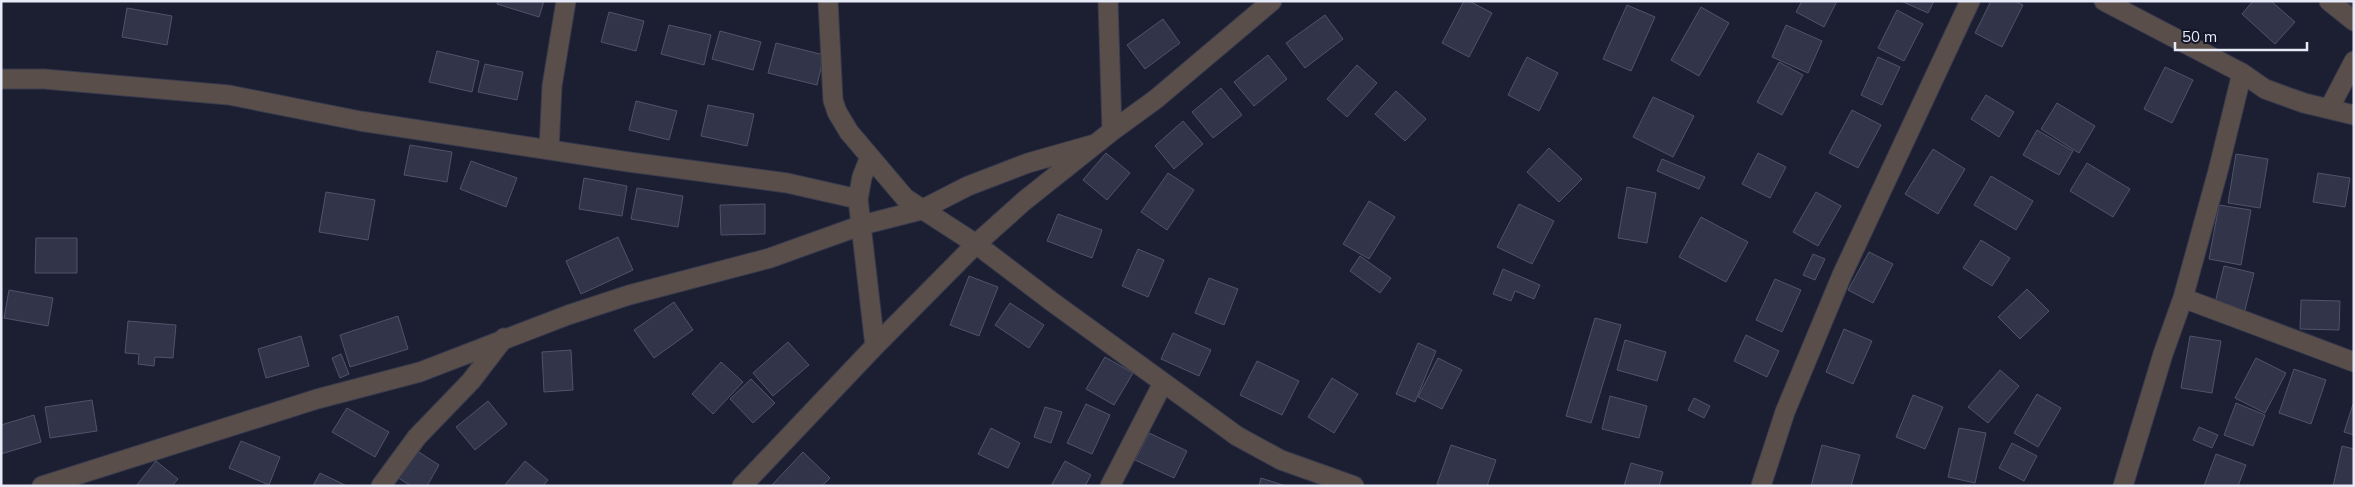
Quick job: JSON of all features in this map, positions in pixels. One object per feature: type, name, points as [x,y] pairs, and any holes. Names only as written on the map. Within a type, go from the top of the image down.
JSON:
[{"type":"street","points":[[549,150],[552,86],[566,1]]},
{"type":"street","points":[[828,1],[833,100],[842,122],[905,198],[976,244],[1237,436],[1281,460],[1326,481],[1354,486]]},
{"type":"street","points":[[1108,1],[1112,131]]},
{"type":"street","points":[[742,486],[875,346],[976,244],[1095,144],[1156,99],[1272,1]]},
{"type":"street","points":[[1761,486],[1785,412],[1842,275],[1970,1]]},
{"type":"street","points":[[2104,1],[2242,73],[2265,89],[2285,97],[2354,115]]},
{"type":"street","points":[[2329,1],[2354,21]]},
{"type":"street","points":[[2329,109],[2354,61]]},
{"type":"street","points":[[2123,486],[2163,354],[2183,298],[2218,171],[2242,73]]},
{"type":"street","points":[[1,79],[44,79],[229,95],[360,121],[787,184],[858,199]]},
{"type":"street","points":[[47,485],[318,399],[420,372],[504,338],[629,295],[770,258],[862,225],[921,210],[968,186],[1028,163],[1095,144]]},
{"type":"street","points":[[870,157],[862,177],[858,199],[875,346]]},
{"type":"street","points":[[2183,298],[2354,362]]},
{"type":"street","points":[[381,486],[417,437],[471,381],[504,338]]},
{"type":"street","points":[[1110,486],[1163,383]]},
{"type":"building","points":[[498,1],[544,1],[539,17],[497,4]]},
{"type":"building","points":[[1464,1],[1469,1],[1492,13],[1469,57],[1442,43]]},
{"type":"building","points":[[1802,1],[1837,1],[1824,27],[1796,12]]},
{"type":"building","points":[[1901,1],[1934,1],[1928,13]]},
{"type":"building","points":[[1991,1],[2014,1],[2023,5],[2002,47],[1975,33]]},
{"type":"building","points":[[2253,1],[2271,1],[2295,22],[2275,44],[2242,14]]},
{"type":"building","points":[[2339,1],[2354,1],[2354,13]]},
{"type":"building","points":[[1627,5],[1655,17],[1631,71],[1603,59]]},
{"type":"building","points":[[1701,7],[1729,23],[1699,76],[1671,60]]},
{"type":"building","points":[[127,8],[172,16],[167,45],[122,37]]},
{"type":"building","points":[[1897,10],[1923,24],[1904,61],[1878,48]]},
{"type":"building","points":[[609,12],[644,21],[636,51],[601,42]]},
{"type":"building","points":[[1325,15],[1343,39],[1305,68],[1286,43]]},
{"type":"building","points":[[1163,19],[1180,43],[1145,69],[1127,45]]},
{"type":"building","points":[[669,25],[711,35],[704,65],[661,54]]},
{"type":"building","points":[[1786,25],[1822,41],[1808,73],[1772,57]]},
{"type":"building","points":[[720,31],[761,42],[753,70],[712,59]]},
{"type":"building","points":[[776,43],[824,55],[817,85],[768,73]]},
{"type":"building","points":[[437,51],[479,61],[472,92],[429,82]]},
{"type":"building","points":[[1268,55],[1287,79],[1254,106],[1234,82]]},
{"type":"building","points":[[1527,57],[1558,73],[1539,111],[1508,95]]},
{"type":"building","points":[[1878,57],[1900,67],[1882,105],[1861,95]]},
{"type":"building","points":[[1779,62],[1803,75],[1782,115],[1757,102]]},
{"type":"building","points":[[485,64],[523,72],[517,100],[478,92]]},
{"type":"building","points":[[1357,65],[1377,83],[1347,117],[1327,99]]},
{"type":"building","points":[[2165,67],[2193,80],[2172,123],[2144,109]]},
{"type":"building","points":[[1221,88],[1242,115],[1213,138],[1192,112]]},
{"type":"building","points":[[1396,91],[1426,119],[1405,141],[1375,114]]},
{"type":"building","points":[[1986,95],[2014,112],[1999,137],[1971,119]]},
{"type":"building","points":[[1653,97],[1694,116],[1673,157],[1633,137]]},
{"type":"building","points":[[636,101],[677,111],[669,140],[629,130]]},
{"type":"building","points":[[2057,103],[2095,126],[2079,153],[2041,129]]},
{"type":"building","points":[[708,105],[754,114],[747,146],[701,136]]},
{"type":"building","points":[[1852,110],[1881,125],[1858,168],[1829,153]]},
{"type":"building","points":[[1183,121],[1203,144],[1174,169],[1155,146]]},
{"type":"building","points":[[2037,130],[2073,151],[2059,175],[2023,155]]},
{"type":"building","points":[[410,145],[452,152],[447,182],[404,175]]},
{"type":"building","points":[[1549,148],[1582,179],[1559,202],[1527,172]]},
{"type":"building","points":[[1933,149],[1965,169],[1938,214],[1905,194]]},
{"type":"building","points":[[1106,153],[1130,173],[1107,200],[1083,180]]},
{"type":"building","points":[[1758,153],[1786,167],[1770,198],[1742,184]]},
{"type":"building","points":[[2236,154],[2268,159],[2260,208],[2228,203]]},
{"type":"building","points":[[1662,159],[1705,177],[1699,189],[1657,171]]},
{"type":"building","points":[[471,161],[517,178],[506,207],[460,189]]},
{"type":"building","points":[[2087,163],[2130,189],[2113,217],[2070,191]]},
{"type":"building","points":[[1168,173],[1194,190],[1167,230],[1141,212]]},
{"type":"building","points":[[2318,173],[2350,178],[2345,207],[2313,202]]},
{"type":"building","points":[[1991,176],[2033,201],[2016,230],[1974,205]]},
{"type":"building","points":[[584,178],[627,186],[622,216],[579,209]]},
{"type":"building","points":[[1627,187],[1656,193],[1647,243],[1618,238]]},
{"type":"building","points":[[637,188],[683,196],[678,227],[631,219]]},
{"type":"building","points":[[326,192],[375,200],[368,240],[319,232]]},
{"type":"building","points":[[1816,192],[1841,206],[1818,246],[1793,232]]},
{"type":"building","points":[[1369,201],[1395,217],[1369,259],[1343,244]]},
{"type":"building","points":[[765,204],[765,234],[721,235],[720,205]]},
{"type":"building","points":[[1519,204],[1554,221],[1532,264],[1497,247]]},
{"type":"building","points":[[2219,205],[2251,210],[2241,265],[2209,259]]},
{"type":"building","points":[[1058,214],[1102,230],[1092,258],[1047,241]]},
{"type":"building","points":[[1701,217],[1748,242],[1726,282],[1679,257]]},
{"type":"building","points":[[618,237],[633,270],[581,294],[566,261]]},
{"type":"building","points":[[36,238],[77,238],[77,273],[35,273]]},
{"type":"building","points":[[1981,240],[2010,258],[1992,286],[1963,268]]},
{"type":"building","points":[[1138,249],[1164,260],[1148,297],[1122,286]]},
{"type":"building","points":[[1869,252],[1893,264],[1873,303],[1848,290]]},
{"type":"building","points":[[1813,254],[1825,259],[1815,280],[1803,275]]},
{"type":"building","points":[[1360,256],[1391,278],[1380,293],[1350,271]]},
{"type":"building","points":[[2224,266],[2254,273],[2244,314],[2214,307]]},
{"type":"building","points":[[1503,269],[1540,285],[1534,299],[1515,291],[1511,301],[1493,294]]},
{"type":"building","points":[[969,276],[998,287],[979,336],[950,325]]},
{"type":"building","points":[[1209,278],[1238,289],[1224,325],[1195,313]]},
{"type":"building","points":[[1775,279],[1801,290],[1782,332],[1756,320]]},
{"type":"building","points":[[2027,289],[2049,311],[2020,339],[1998,317]]},
{"type":"building","points":[[9,290],[53,298],[48,326],[4,318]]},
{"type":"building","points":[[2301,300],[2340,301],[2339,330],[2300,329]]},
{"type":"building","points":[[674,302],[693,330],[654,358],[634,330]]},
{"type":"building","points":[[1010,303],[1044,325],[1029,348],[995,325]]},
{"type":"building","points":[[398,316],[408,349],[350,367],[340,335]]},
{"type":"building","points":[[1595,318],[1621,325],[1591,423],[1566,416]]},
{"type":"building","points":[[128,321],[176,325],[173,358],[155,357],[154,366],[138,364],[139,354],[125,353]]},
{"type":"building","points":[[1844,329],[1872,341],[1853,384],[1826,372]]},
{"type":"building","points":[[1173,333],[1211,350],[1199,376],[1161,359]]},
{"type":"building","points":[[1746,335],[1779,351],[1767,377],[1734,361]]},
{"type":"building","points":[[301,336],[309,366],[266,378],[258,349]]},
{"type":"building","points":[[2190,336],[2221,341],[2212,393],[2181,388]]},
{"type":"building","points":[[1625,340],[1666,352],[1657,381],[1617,370]]},
{"type":"building","points":[[788,342],[809,365],[773,396],[753,373]]},
{"type":"building","points":[[1418,343],[1436,351],[1415,402],[1396,394]]},
{"type":"building","points":[[571,350],[573,390],[544,392],[542,352]]},
{"type":"building","points":[[341,354],[349,374],[340,378],[332,358]]},
{"type":"building","points":[[1105,357],[1133,373],[1114,405],[1086,389]]},
{"type":"building","points":[[1438,358],[1462,370],[1442,409],[1418,397]]},
{"type":"building","points":[[2256,358],[2286,373],[2265,413],[2235,398]]},
{"type":"building","points":[[1257,361],[1299,381],[1282,415],[1240,395]]},
{"type":"building","points":[[721,362],[743,382],[713,414],[692,394]]},
{"type":"building","points":[[2294,369],[2326,380],[2311,424],[2279,413]]},
{"type":"building","points":[[2000,370],[2019,386],[1988,423],[1968,407]]},
{"type":"building","points":[[1332,378],[1358,394],[1334,433],[1308,417]]},
{"type":"building","points":[[751,379],[775,403],[753,423],[730,399]]},
{"type":"building","points":[[2037,394],[2061,408],[2038,447],[2014,433]]},
{"type":"building","points":[[1913,395],[1943,407],[1925,449],[1896,437]]},
{"type":"building","points":[[1610,396],[1647,406],[1639,438],[1602,429]]},
{"type":"building","points":[[1694,398],[1710,406],[1704,418],[1688,410]]},
{"type":"building","points":[[92,400],[97,431],[50,438],[45,407]]},
{"type":"building","points":[[488,401],[507,424],[475,450],[456,427]]},
{"type":"building","points":[[2354,401],[2354,435],[2344,432]]},
{"type":"building","points":[[2236,403],[2265,415],[2253,446],[2224,435]]},
{"type":"building","points":[[1086,404],[1110,415],[1092,454],[1067,443]]},
{"type":"building","points":[[1045,407],[1062,412],[1051,443],[1034,437]]},
{"type":"building","points":[[347,408],[389,432],[375,457],[332,432]]},
{"type":"building","points":[[34,415],[41,442],[1,454],[1,425]]},
{"type":"building","points":[[2199,427],[2218,435],[2212,448],[2193,440]]},
{"type":"building","points":[[991,428],[1020,443],[1008,468],[978,454]]},
{"type":"building","points":[[1959,428],[1986,433],[1975,483],[1948,477]]},
{"type":"building","points":[[1149,433],[1187,451],[1174,478],[1135,460]]},
{"type":"building","points":[[241,441],[280,457],[269,485],[229,468]]},
{"type":"building","points":[[2012,443],[2037,456],[2024,481],[1999,468]]},
{"type":"building","points":[[1451,445],[1496,460],[1487,486],[1443,486],[1437,484]]},
{"type":"building","points":[[1822,445],[1860,455],[1851,486],[1811,486]]},
{"type":"building","points":[[2342,446],[2354,449],[2354,486],[2333,486]]},
{"type":"building","points":[[414,449],[439,465],[427,486],[411,486],[397,477]]},
{"type":"building","points":[[803,452],[830,478],[822,486],[771,486]]},
{"type":"building","points":[[2216,454],[2246,465],[2238,486],[2204,486]]},
{"type":"building","points":[[156,461],[178,479],[172,486],[136,486]]},
{"type":"building","points":[[525,461],[548,480],[543,486],[504,486]]},
{"type":"building","points":[[1065,461],[1091,475],[1085,486],[1051,486]]},
{"type":"building","points":[[1631,463],[1663,472],[1659,486],[1624,486]]},
{"type":"building","points":[[320,473],[347,486],[313,486]]},
{"type":"building","points":[[1261,478],[1286,486],[1259,486]]}]
